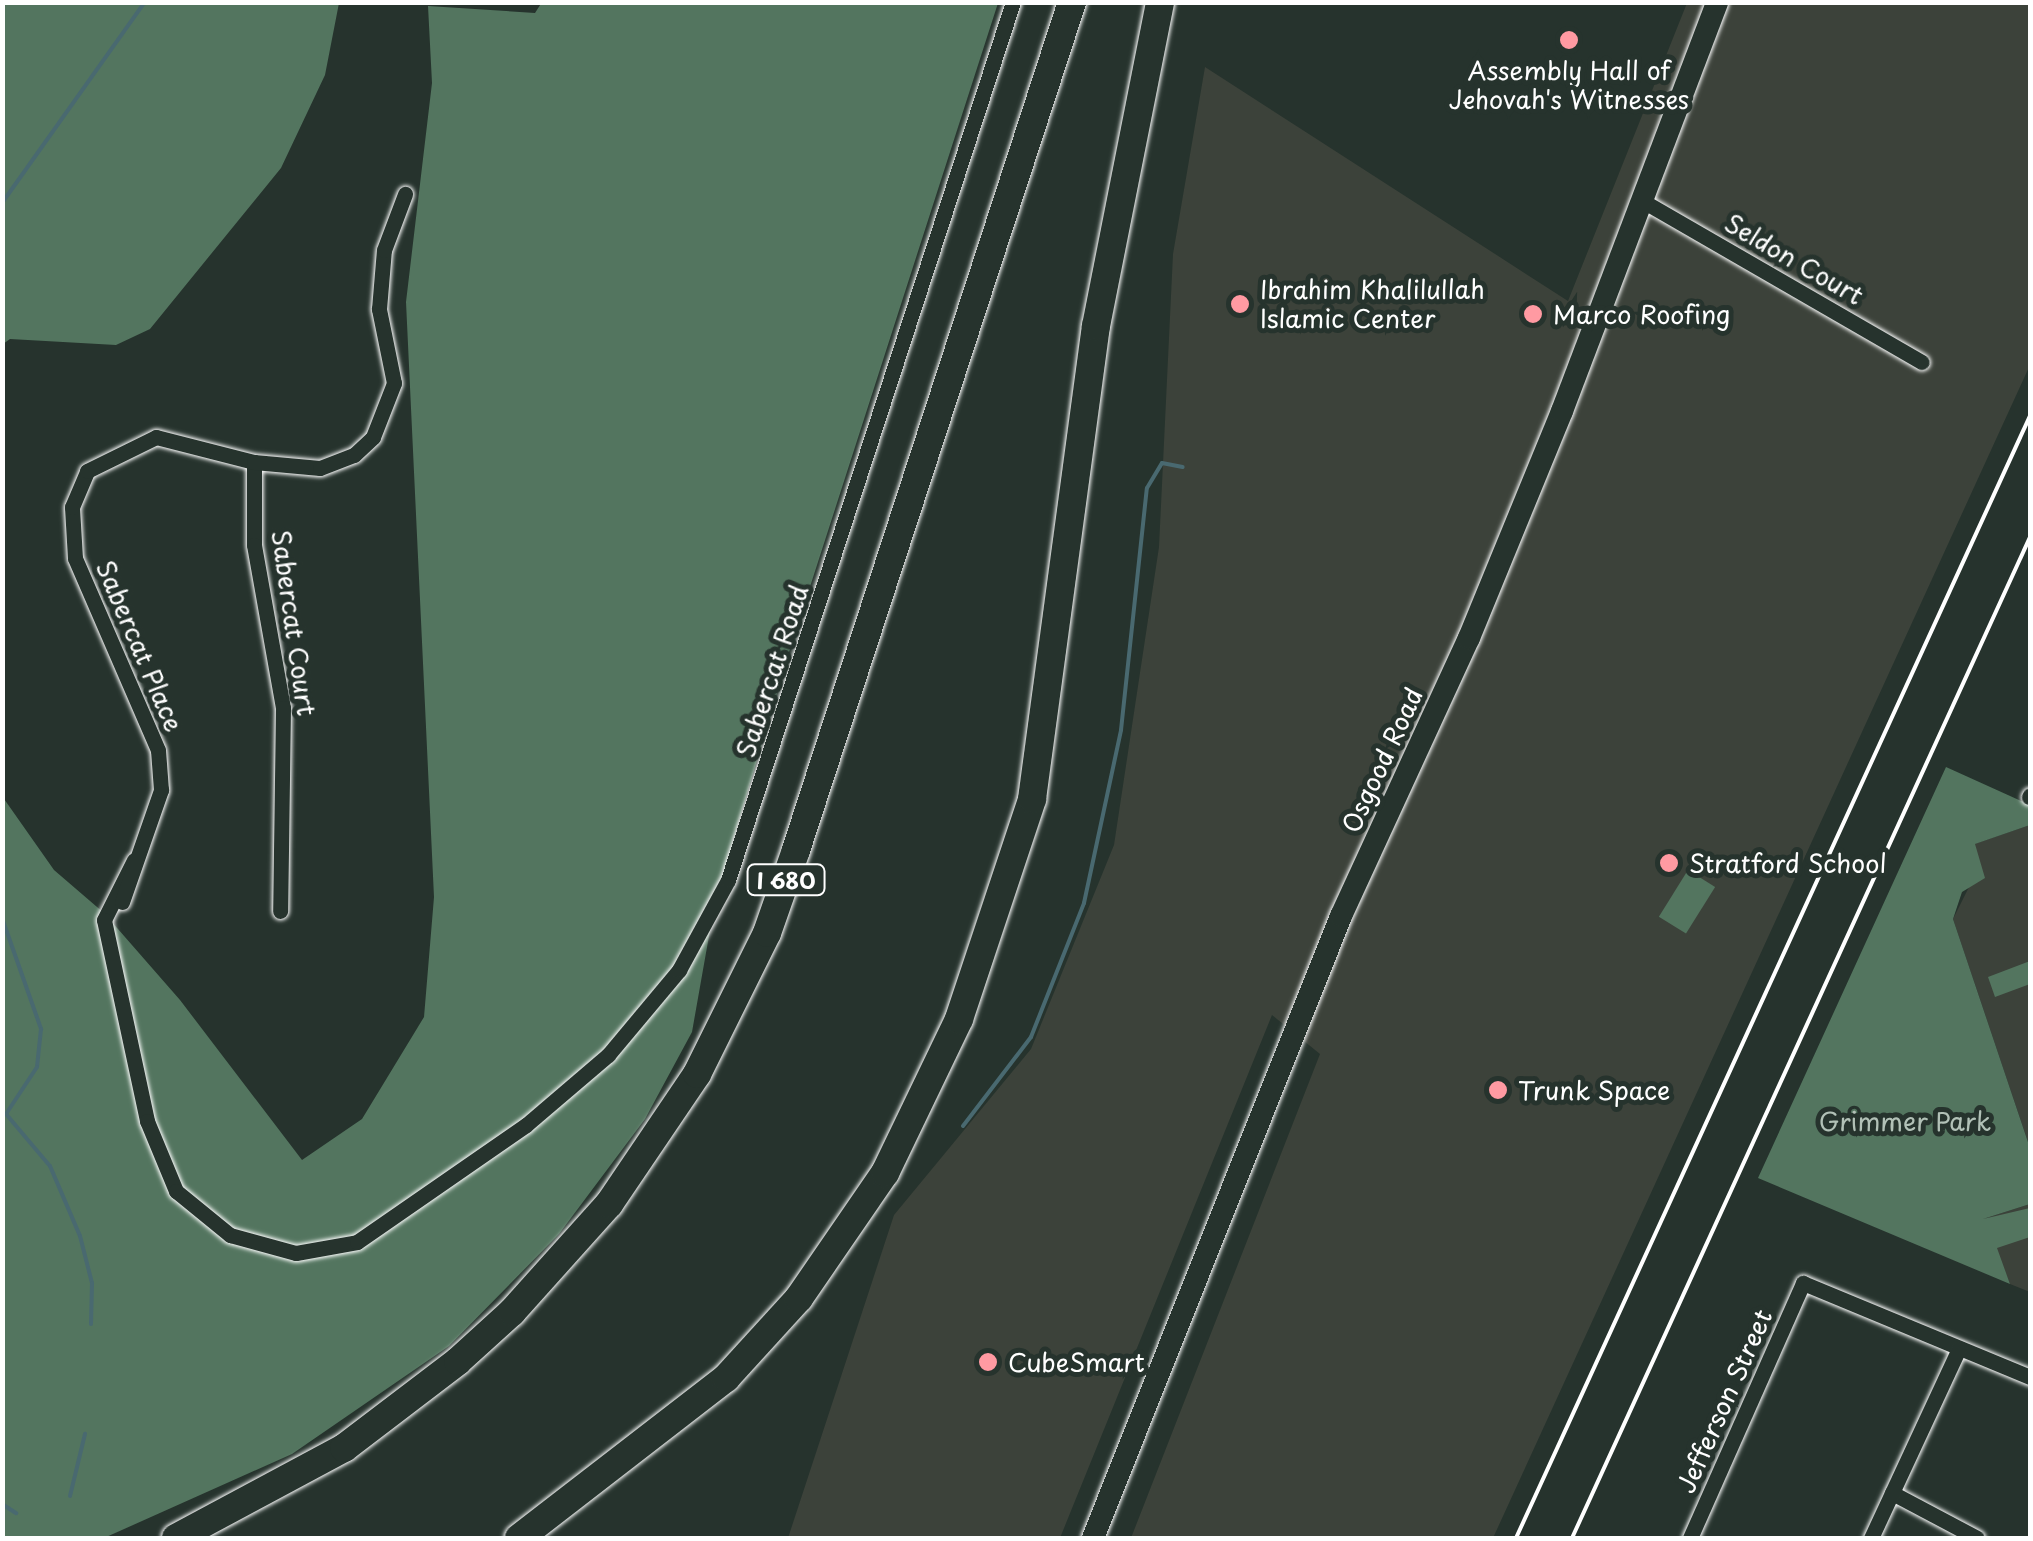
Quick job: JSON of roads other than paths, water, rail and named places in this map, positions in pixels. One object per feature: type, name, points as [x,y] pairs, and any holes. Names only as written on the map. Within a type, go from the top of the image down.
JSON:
[{"type":"highway","name":"I 680","points":[[176,1538],[344,1448],[458,1361],[609,1204],[697,1074],[734,1007],[785,883],[1072,2]]},
{"type":"highway","points":[[519,1538],[726,1378],[799,1298],[885,1173],[959,1019],[1032,799],[1099,309],[1160,2]]},
{"type":"main road","name":"Osgood Road","points":[[1093,1538],[1340,916],[1469,638],[1717,2]]},
{"type":"street","name":"Sabercat Road","points":[[384,1228],[608,1056],[648,1012],[705,928],[747,830],[1013,2]]},
{"type":"street","name":"Sabercat Place","points":[[384,1228],[326,1251],[261,1248],[200,1216],[176,1191],[147,1121],[107,924],[137,868],[134,860],[160,790],[158,750],[75,558],[72,508],[87,471],[156,437],[202,444],[254,462],[320,468],[354,455],[373,436],[394,383],[379,308],[384,250],[406,194]]},
{"type":"street","name":"Seldon Court","points":[[1642,200],[1922,362]]},
{"type":"street","name":"Sabercat Court","points":[[254,462],[254,545],[284,708],[280,911]]},
{"type":"street","name":"Jefferson Street","points":[[1690,1538],[1803,1283],[1958,1348]]},
{"type":"street","points":[[1871,1538],[1958,1348],[2030,1378]]},
{"type":"street","points":[[1892,1493],[1977,1538]]},
{"type":"waterway","points":[[2,203],[145,2]]},
{"type":"waterway","points":[[963,1126],[1031,1037],[1084,903],[1121,730],[1147,488],[1162,463],[1183,467]]},
{"type":"waterway","points":[[2,918],[41,1029],[37,1067],[6,1114],[50,1166],[80,1236],[92,1283],[91,1324]]},
{"type":"waterway","points":[[70,1496],[85,1434]]},
{"type":"waterway","points":[[2,1504],[16,1513]]},
{"type":"railway","points":[[1516,1538],[2030,416]]},
{"type":"railway","points":[[1572,1538],[2030,537]]},
{"type":"place","name":"Assembly Hall of Jehovah's Witnesses","points":[[1569,40]]},
{"type":"place","name":"Ibrahim Khalilullah Islamic Center","points":[[1240,304]]},
{"type":"place","name":"Marco Roofing","points":[[1533,314]]},
{"type":"place","name":"Stratford School","points":[[1669,863]]},
{"type":"place","name":"Trunk Space","points":[[1498,1090]]},
{"type":"place","name":"CubeSmart","points":[[988,1362]]},
{"type":"park label","name":"Grimmer Park","points":[[1905,1121]]}]
